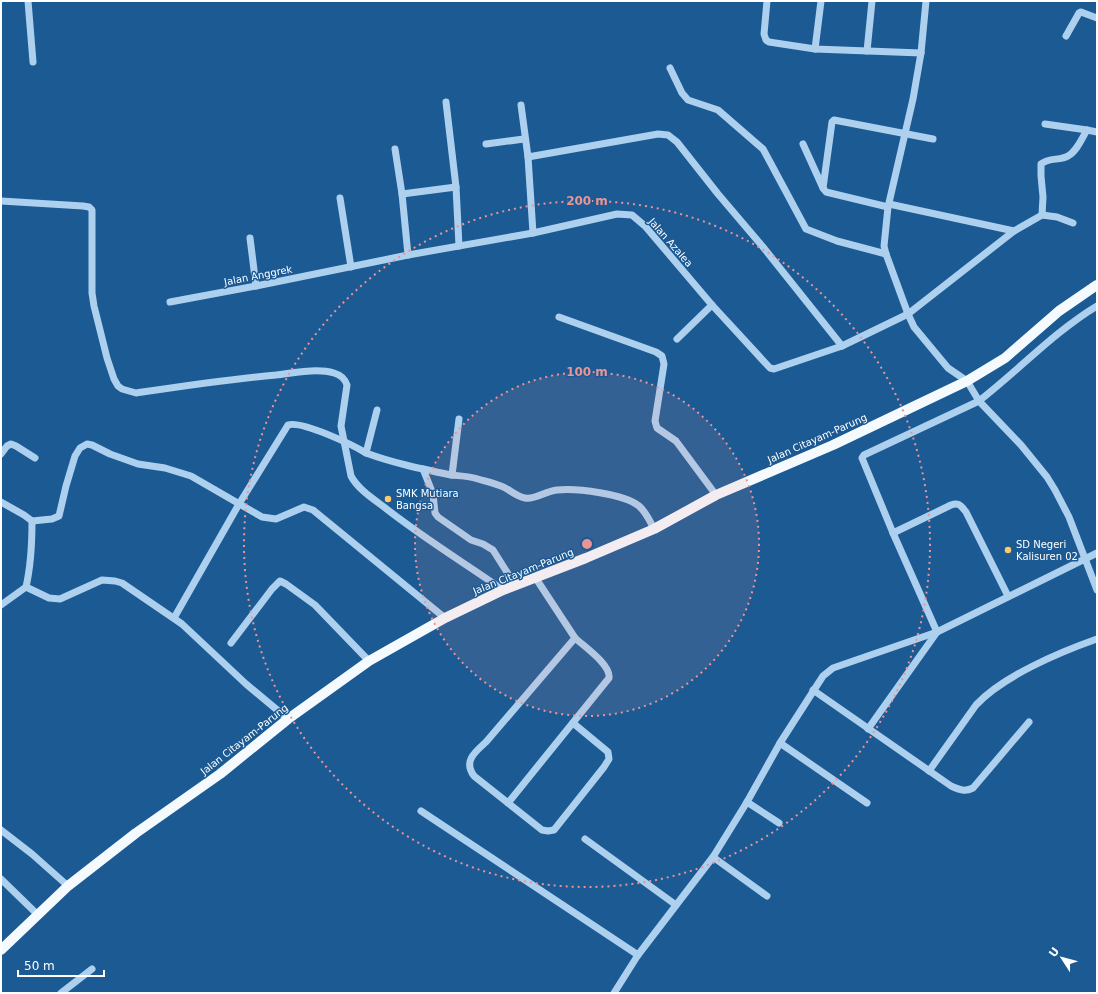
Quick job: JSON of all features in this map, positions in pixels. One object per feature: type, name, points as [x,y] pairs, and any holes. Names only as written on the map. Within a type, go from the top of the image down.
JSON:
[{"type":"main road","name":"Jalan Citayam-Parung","points":[[1,950],[68,886],[136,832],[220,774],[288,718],[369,661],[445,618],[503,590],[586,558],[654,529],[716,495],[833,445],[967,380],[1005,358],[1059,312],[1097,285]]},
{"type":"street","points":[[28,1],[33,62]]},
{"type":"street","points":[[767,1],[764,34],[766,40],[774,43],[815,49],[921,53]]},
{"type":"street","points":[[815,49],[821,1]]},
{"type":"street","points":[[867,51],[872,1]]},
{"type":"street","points":[[926,1],[921,53],[914,99],[889,206],[884,246],[886,254],[914,327],[948,368],[967,380],[979,400],[1021,445],[1047,477],[1069,517],[1097,590]]},
{"type":"street","points":[[1066,36],[1079,13],[1081,12],[1097,18]]},
{"type":"street","points":[[670,68],[685,97],[694,103],[718,110],[763,149],[806,229],[837,241],[886,254]]},
{"type":"street","points":[[446,102],[456,187],[459,246]]},
{"type":"street","points":[[521,105],[524,139],[528,157],[533,233]]},
{"type":"street","points":[[822,188],[832,122],[834,120],[932,139]]},
{"type":"street","points":[[1045,124],[1097,132]]},
{"type":"street","points":[[1073,223],[1058,217],[1042,215],[1043,197],[1041,164],[1045,160],[1069,156],[1076,149],[1087,130]]},
{"type":"street","points":[[528,157],[658,134],[668,135],[676,142],[763,247],[842,346]]},
{"type":"street","points":[[486,144],[524,139]]},
{"type":"street","points":[[803,144],[822,188],[826,192],[1014,231]]},
{"type":"street","points":[[396,149],[408,255]]},
{"type":"street","points":[[402,194],[456,187]]},
{"type":"street","points":[[340,198],[351,267]]},
{"type":"street","points":[[1,201],[82,206],[89,207],[92,210],[92,293],[107,358],[118,386],[122,389],[136,393],[216,381],[312,372],[334,373],[344,378],[347,385],[341,426],[351,476],[354,482],[412,529],[503,590]]},
{"type":"street","name":"Jalan Azalea","points":[[351,267],[408,255],[533,233],[617,214],[632,215],[654,235],[712,305],[772,369],[842,346],[908,314],[1014,231],[1042,215]]},
{"type":"street","points":[[250,238],[256,286]]},
{"type":"street","name":"Jalan Anggrek","points":[[170,302],[351,267]]},
{"type":"street","points":[[677,339],[712,305]]},
{"type":"street","points":[[937,632],[893,533],[862,457],[979,400],[993,390],[1051,338],[1097,306]]},
{"type":"street","points":[[559,317],[656,352],[662,356],[664,364],[655,421],[657,428],[676,441],[716,495]]},
{"type":"street","points":[[366,453],[377,410]]},
{"type":"street","points":[[452,475],[459,419]]},
{"type":"street","points":[[174,618],[239,504],[288,425],[297,423],[344,441],[366,453],[423,469],[476,478],[500,486],[524,498],[532,498],[544,492],[571,489],[618,496],[639,507],[645,512],[654,529]]},
{"type":"street","points":[[1,454],[7,446],[11,444],[35,458]]},
{"type":"street","points":[[1,502],[32,521],[52,519],[59,516],[75,456],[80,448],[87,444],[92,445],[110,454],[138,464],[165,468],[191,476],[262,517],[276,519],[304,507],[313,510],[445,618]]},
{"type":"street","points":[[423,469],[433,494],[435,513],[438,517],[471,540],[484,544],[493,550],[515,585]]},
{"type":"street","points":[[893,533],[951,505],[959,504],[966,512],[1008,596]]},
{"type":"street","points":[[1,605],[26,587],[30,571],[32,521]]},
{"type":"street","points":[[614,993],[638,955],[713,857],[747,802],[780,743],[823,676],[833,668],[937,632],[1097,553]]},
{"type":"street","points":[[508,803],[606,683],[609,674],[606,667],[575,638],[535,577]]},
{"type":"street","points":[[26,587],[49,598],[60,599],[102,580],[122,583],[174,618],[190,631],[246,684],[288,718]]},
{"type":"street","points":[[231,643],[272,589],[280,581],[315,605],[369,661]]},
{"type":"street","points":[[868,729],[937,632]]},
{"type":"street","points":[[573,723],[608,752],[609,759],[557,827],[550,831],[542,830],[474,776],[469,766],[471,758],[575,638]]},
{"type":"street","points":[[929,772],[976,705],[983,698],[1001,684],[1045,661],[1097,639]]},
{"type":"street","points":[[813,690],[929,772],[951,786],[963,791],[973,788],[1029,722]]},
{"type":"street","points":[[780,743],[867,803]]},
{"type":"street","points":[[747,802],[779,823]]},
{"type":"street","points":[[421,811],[638,955]]},
{"type":"street","points":[[1,830],[32,854],[68,886]]},
{"type":"street","points":[[584,840],[676,905]]},
{"type":"street","points":[[713,857],[767,896]]},
{"type":"street","points":[[1,879],[38,915]]},
{"type":"street","points":[[61,993],[92,968]]},
{"type":"place","name":"SMK Mutiara Bangsa","points":[[388,499]]},
{"type":"place","name":"SD Negeri Kalisuren 02","points":[[1008,550]]}]
